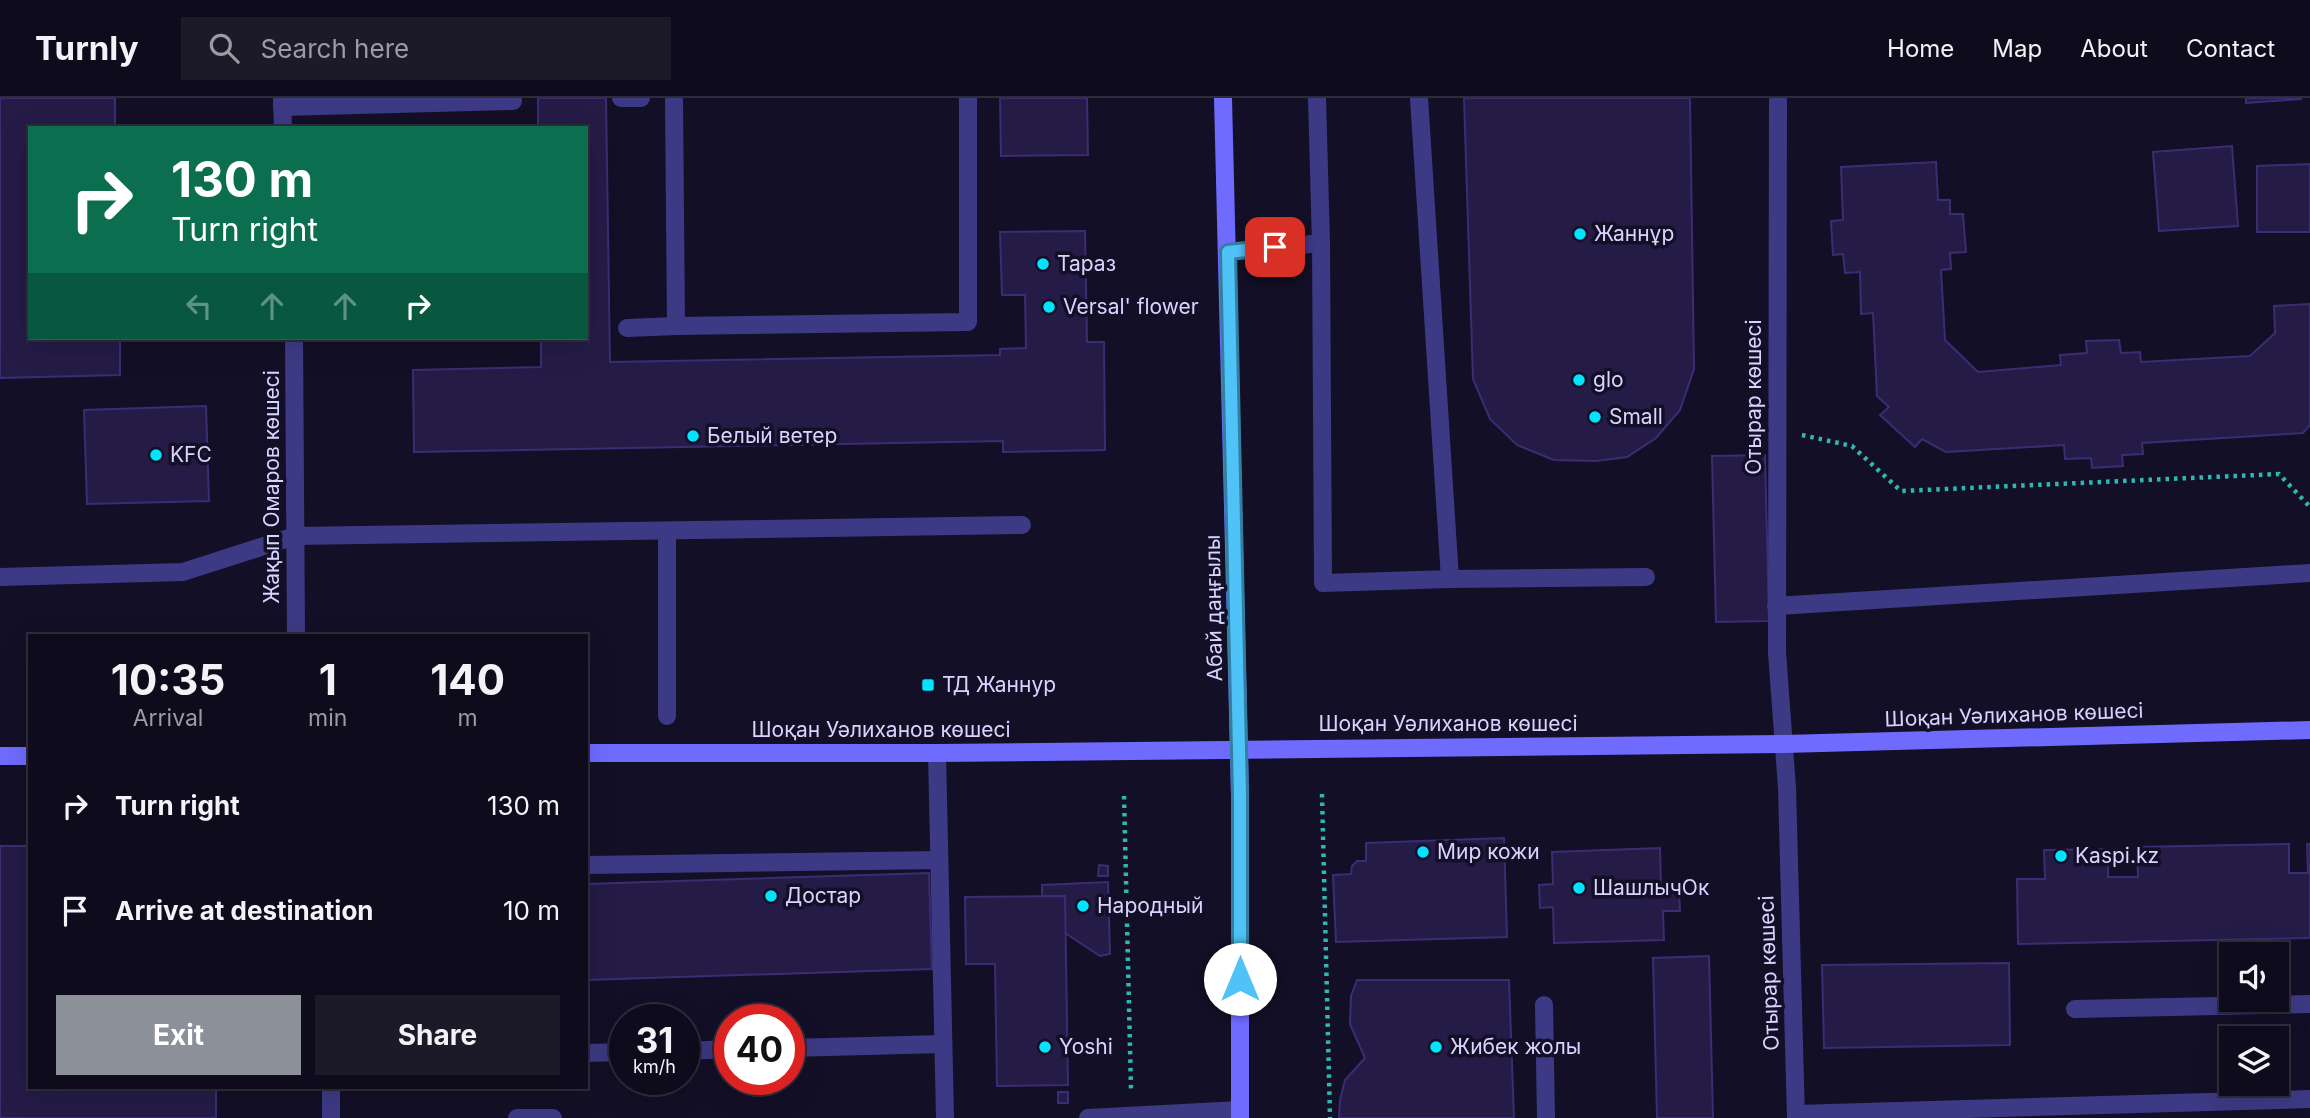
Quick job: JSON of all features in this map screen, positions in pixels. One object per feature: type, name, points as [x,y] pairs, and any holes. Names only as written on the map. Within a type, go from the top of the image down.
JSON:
[{"type":"main road","name":"Абай даңғылы","points":[[1223,98],[1239,749],[1240,1114]]},
{"type":"main road","name":"Шоқан Уәлиханов көшесі","points":[[588,753],[937,753],[1784,744],[2310,730]]},
{"type":"main road","points":[[0,756],[28,756]]},
{"type":"street","points":[[621,99],[640,98]]},
{"type":"street","points":[[674,98],[676,326]]},
{"type":"street","points":[[627,328],[968,322],[968,98]]},
{"type":"street","points":[[1317,98],[1321,243],[1323,583],[1646,577]]},
{"type":"street","points":[[1419,98],[1450,579]]},
{"type":"street","name":"Отырар көшесі","points":[[1778,98],[1776,607],[1787,788],[1796,1116]]},
{"type":"street","points":[[283,126],[282,103],[513,102]]},
{"type":"street","points":[[1228,252],[1321,243]]},
{"type":"street","name":"Жақып Омаров көшесі","points":[[294,340],[296,634]]},
{"type":"street","points":[[0,577],[183,572],[295,536],[1022,525]]},
{"type":"street","points":[[667,531],[667,716]]},
{"type":"street","points":[[1776,607],[2310,573]]},
{"type":"street","points":[[937,753],[945,1118]]},
{"type":"street","points":[[588,865],[939,860]]},
{"type":"street","points":[[2075,1009],[2310,1004]]},
{"type":"street","points":[[1544,1005],[1546,1118]]},
{"type":"street","points":[[805,1048],[943,1044]]},
{"type":"street","points":[[588,1053],[609,1052]]},
{"type":"street","points":[[331,1089],[331,1118]]},
{"type":"street","points":[[1796,1116],[2310,1099]]},
{"type":"street","points":[[1088,1118],[1240,1114]]},
{"type":"street","points":[[517,1118],[553,1118]]},
{"type":"path","points":[[1777,429],[1852,446],[1901,491],[2279,474],[2310,507]]},
{"type":"path","points":[[1322,794],[1329,1118]]},
{"type":"path","points":[[1124,796],[1132,1116]]},
{"type":"building","points":[[0,98],[115,98],[115,126],[28,126],[28,340],[120,340],[120,375],[0,378]]},
{"type":"building","name":"Тараз","points":[[538,98],[606,98],[610,362],[1000,355],[1000,349],[1026,348],[1025,295],[1002,295],[1000,232],[1085,231],[1087,342],[1104,342],[1105,450],[1003,452],[1003,441],[414,452],[413,370],[541,367],[541,340],[588,340],[588,126],[538,126]]},
{"type":"building","points":[[1000,98],[1087,98],[1088,155],[1001,156]]},
{"type":"building","name":"Жаннұр","points":[[1464,98],[1690,98],[1694,369],[1680,410],[1656,438],[1627,457],[1596,461],[1554,460],[1517,445],[1490,419],[1473,379]]},
{"type":"building","points":[[2246,98],[2301,98],[2301,99],[2246,103]]},
{"type":"building","points":[[2232,146],[2238,226],[2159,231],[2153,152]]},
{"type":"building","points":[[1936,162],[1938,200],[1950,200],[1950,214],[1963,214],[1966,252],[1950,253],[1951,269],[1941,270],[1945,340],[1978,372],[2061,365],[2060,355],[2087,353],[2086,341],[2119,340],[2121,353],[2140,352],[2141,362],[2250,356],[2275,333],[2274,306],[2310,304],[2310,425],[2303,433],[2142,443],[2143,454],[2122,455],[2123,466],[2092,468],[2091,458],[2065,459],[2064,445],[1946,452],[1922,439],[1915,447],[1880,415],[1889,407],[1877,396],[1873,313],[1861,314],[1860,272],[1845,273],[1843,254],[1833,255],[1831,221],[1843,220],[1841,167]]},
{"type":"building","points":[[2310,164],[2310,232],[2257,232],[2257,166]]},
{"type":"building","points":[[206,406],[209,501],[87,504],[84,410]]},
{"type":"building","points":[[1765,455],[1769,621],[1716,622],[1712,456]]},
{"type":"building","points":[[1504,838],[1507,937],[1336,942],[1333,875],[1351,874],[1352,866],[1357,861],[1366,861],[1366,843]]},
{"type":"building","points":[[2289,844],[2289,873],[2308,873],[2307,844],[2310,844],[2310,938],[2018,944],[2017,879],[2045,879],[2044,850],[2108,849],[2108,877],[2138,877],[2137,847]]},
{"type":"building","points":[[0,846],[28,846],[28,1089],[216,1089],[216,1118],[0,1118]]},
{"type":"building","points":[[1660,848],[1661,891],[1679,890],[1680,911],[1663,911],[1664,940],[1554,943],[1553,907],[1540,908],[1539,885],[1553,884],[1552,852]]},
{"type":"building","points":[[1099,865],[1108,866],[1108,876],[1098,876]]},
{"type":"building","points":[[929,873],[932,969],[588,980],[588,884]]},
{"type":"building","points":[[1108,882],[1110,954],[1100,956],[1065,933],[1065,896],[1042,896],[1042,885]]},
{"type":"building","points":[[1065,896],[1068,1085],[997,1086],[995,964],[966,964],[965,897]]},
{"type":"building","points":[[1709,956],[1713,1118],[1657,1118],[1653,958]]},
{"type":"building","points":[[2009,963],[2010,1045],[1824,1048],[1822,965]]},
{"type":"building","name":"Жибек жолы","points":[[1357,980],[1509,980],[1514,1118],[1339,1118],[1345,1080],[1365,1058],[1350,1024],[1351,996]]},
{"type":"building","points":[[1058,1092],[1068,1092],[1068,1103],[1058,1103]]},
{"type":"place","name":"Жаннұр","points":[[1580,234]]},
{"type":"place","name":"Тараз","points":[[1043,264]]},
{"type":"place","name":"Versal' flower","points":[[1049,307]]},
{"type":"place","name":"glo","points":[[1579,380]]},
{"type":"place","name":"Small","points":[[1595,417]]},
{"type":"place","name":"Белый ветер","points":[[693,436]]},
{"type":"place","name":"KFC","points":[[156,455]]},
{"type":"place","name":"ТД Жаннур","points":[[928,685]]},
{"type":"place","name":"Мир кожи","points":[[1423,852]]},
{"type":"place","name":"Kaspi.kz","points":[[2061,856]]},
{"type":"place","name":"ШашлычОк","points":[[1579,888]]},
{"type":"place","name":"Достар","points":[[771,896]]},
{"type":"place","name":"Народный","points":[[1083,906]]},
{"type":"place","name":"Yoshi","points":[[1045,1047]]},
{"type":"place","name":"Жибек жолы","points":[[1436,1047]]},
{"type":"route","points":[[1240,979],[1240,795],[1228,252],[1275,247]]}]
